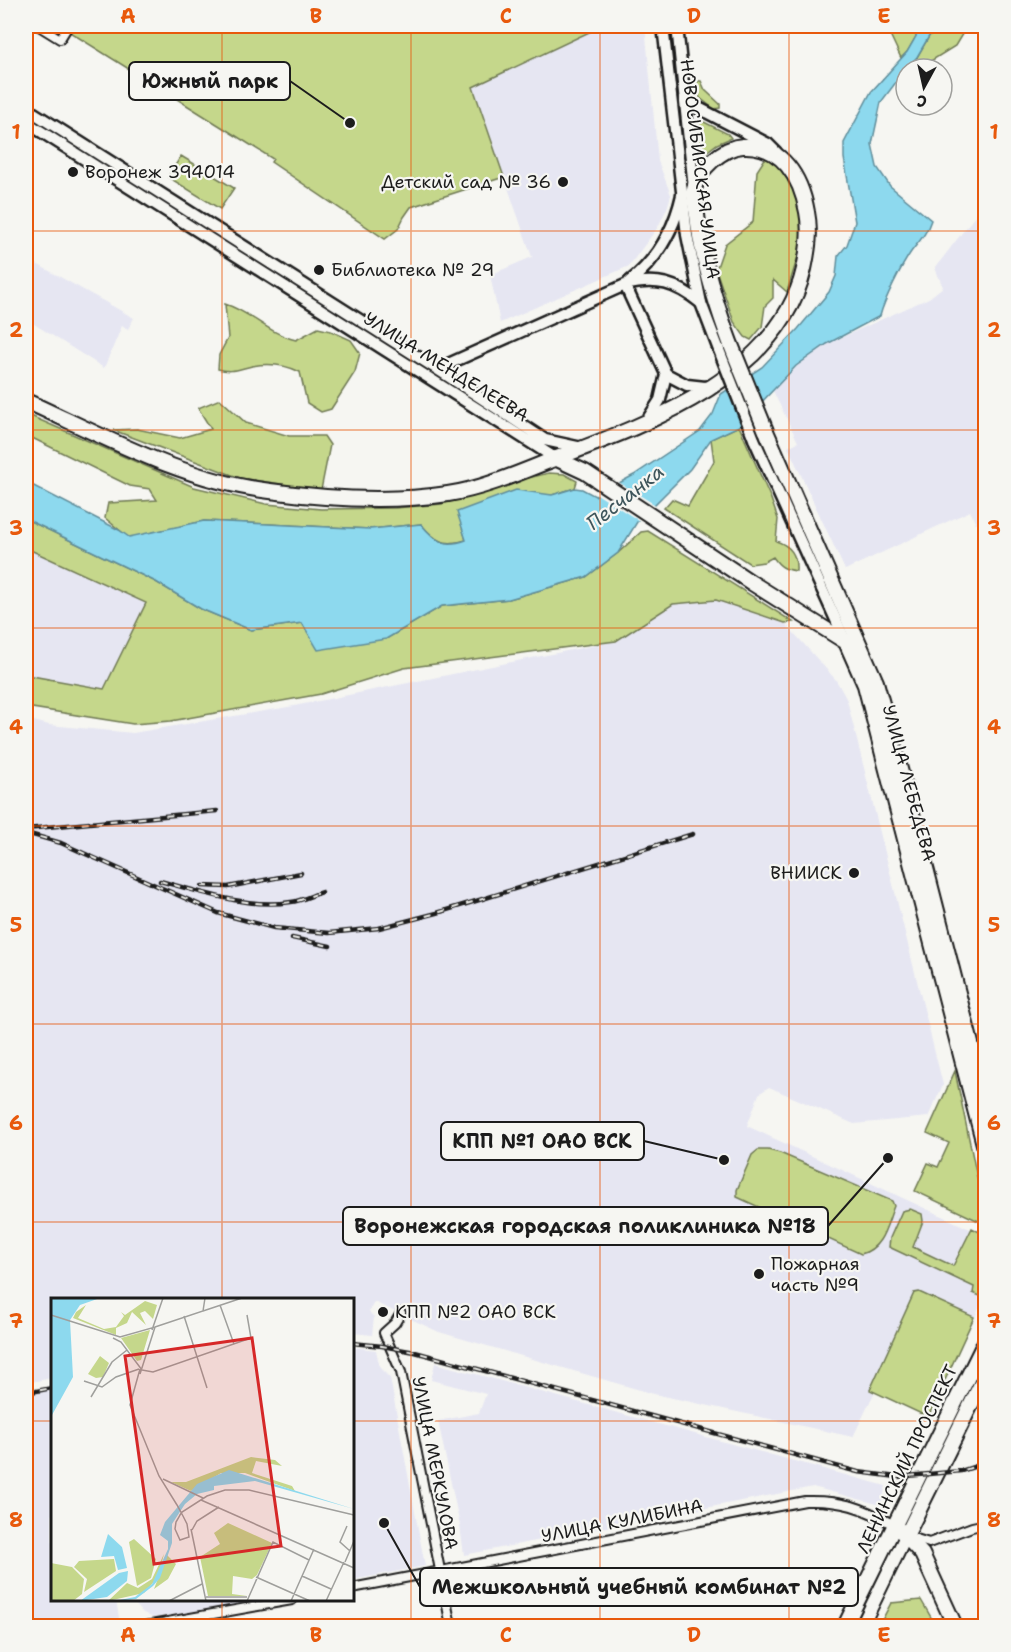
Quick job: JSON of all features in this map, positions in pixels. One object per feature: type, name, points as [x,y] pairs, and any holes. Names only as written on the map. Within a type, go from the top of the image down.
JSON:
[{"type":"highway","points":[[26,401],[151,457],[194,473],[243,487],[294,494],[371,499],[447,494],[485,485],[645,422],[713,386],[736,370],[765,341],[793,302],[802,277],[809,238],[808,216],[799,182],[778,154],[743,146],[729,149],[708,164],[688,192]]},
{"type":"highway","name":"НОВОСИБИРСКАЯ УЛИЦА","points":[[688,192],[699,228],[724,347]]},
{"type":"highway","points":[[724,347],[760,435]]},
{"type":"highway","name":"УЛИЦА ЛЕБЕДЕВА","points":[[760,435],[876,682],[986,1102]]},
{"type":"highway","name":"УЛИЦА МЕНДЕЛЕЕВА","points":[[560,456],[846,642]]},
{"type":"highway","name":"УЛИЦА ЛЕБЕДЕВА","points":[[846,642],[865,685],[986,1152]]},
{"type":"highway","name":"ЛЕНИНСКИЙ ПРОСПЕКТ","points":[[844,1626],[986,1340]]},
{"type":"highway","name":"ЛЕНИНСКИЙ ПРОСПЕКТ","points":[[906,1536],[986,1374]]},
{"type":"highway","points":[[894,1525],[922,1554],[955,1626]]},
{"type":"main road","name":"ЛЕНИНСКИЙ ПРОСПЕКТ","points":[[862,1626],[906,1536]]},
{"type":"street","points":[[39,26],[60,39],[68,26]]},
{"type":"street","name":"НОВОСИБИРСКАЯ УЛИЦА","points":[[663,26],[688,192]]},
{"type":"street","name":"НОВОСИБИРСКАЯ УЛИЦА","points":[[677,26],[685,101],[692,267],[701,303],[724,347]]},
{"type":"street","points":[[685,101],[768,144],[778,154]]},
{"type":"street","name":"УЛИЦА МЕНДЕЛЕЕВА","points":[[26,108],[437,369],[545,440],[560,456]]},
{"type":"street","name":"УЛИЦА МЕНДЕЛЕЕВА","points":[[26,122],[232,253],[560,456]]},
{"type":"street","points":[[625,285],[650,263],[666,239],[688,192]]},
{"type":"street","points":[[232,253],[238,243]]},
{"type":"street","points":[[437,369],[625,285],[648,281],[668,284],[686,291],[701,303]]},
{"type":"street","points":[[625,285],[666,374],[687,385],[713,386]]},
{"type":"street","points":[[645,422],[660,400],[666,374]]},
{"type":"street","name":"УЛИЦА ЛЕБЕДЕВА","points":[[760,435],[846,642]]},
{"type":"street","name":"УЛИЦА МЕНДЕЛЕЕВА","points":[[545,440],[582,448]]},
{"type":"street","name":"УЛИЦА МЕРКУЛОВА","points":[[401,1313],[395,1323],[384,1333],[401,1372],[451,1626]]},
{"type":"street","name":"УЛИЦА КУЛИБИНА","points":[[354,1588],[805,1501],[832,1501],[853,1506],[870,1511],[894,1525]]},
{"type":"street","points":[[906,1536],[929,1543],[986,1524]]},
{"type":"street","points":[[146,1626],[281,1601]]},
{"type":"shaded area","points":[[602,26],[645,26],[658,161],[671,195],[667,208],[658,227],[629,266],[500,323],[490,275],[532,257],[473,87]]},
{"type":"shaded area","points":[[985,203],[985,519],[976,524],[970,511],[845,570],[788,447],[798,442],[773,391],[796,366],[827,344],[929,298],[943,287],[935,268]]},
{"type":"shaded area","points":[[26,258],[134,318],[128,329],[122,326],[104,368],[26,319]]},
{"type":"shaded area","points":[[26,548],[147,603],[104,689],[26,675]]},
{"type":"shaded area","points":[[716,600],[785,623],[836,680],[847,700],[943,1085],[928,1117],[854,1124],[769,1087],[759,1094],[747,1126],[985,1236],[985,1296],[930,1412],[877,1387],[853,1437],[654,1394],[439,1332],[374,1302],[369,1312],[374,1317],[372,1335],[354,1333],[354,1298],[51,1298],[51,1378],[26,1383],[26,719],[49,725],[133,733],[294,706],[616,641],[673,604]]},
{"type":"shaded area","points":[[354,1347],[376,1350],[380,1368],[390,1378],[425,1566],[354,1580]]},
{"type":"shaded area","points":[[435,1363],[886,1486],[881,1505],[813,1487],[464,1555],[438,1421],[479,1413],[486,1394],[431,1380]]},
{"type":"shaded area","points":[[51,1389],[51,1601],[116,1601],[120,1623],[103,1626],[26,1626],[26,1394]]},
{"type":"shaded area","points":[[133,1601],[258,1601],[153,1618],[142,1612]]},
{"type":"green space","points":[[71,26],[602,26],[473,87],[504,177],[411,207],[398,229],[385,239],[271,162],[273,159],[68,31]]},
{"type":"green space","points":[[886,26],[922,26],[907,52],[901,57]]},
{"type":"green space","points":[[935,26],[967,26],[955,46],[937,57],[917,57]]},
{"type":"green space","points":[[698,81],[701,81],[705,90],[720,104],[720,108],[714,109],[700,98],[695,86]]},
{"type":"green space","points":[[698,119],[728,134],[731,138],[717,144],[701,156],[696,121]]},
{"type":"green space","points":[[181,156],[234,188],[220,209],[168,177]]},
{"type":"green space","points":[[766,157],[777,160],[794,188],[803,228],[803,240],[787,292],[773,280],[773,298],[765,306],[762,327],[751,340],[745,337],[734,322],[716,270],[725,244],[753,222],[757,171]]},
{"type":"green space","points":[[225,304],[277,333],[296,340],[318,328],[351,340],[360,353],[355,372],[331,409],[321,412],[307,403],[300,372],[294,369],[270,364],[231,371],[218,369],[219,355],[228,338]]},
{"type":"green space","points":[[220,399],[246,423],[289,436],[324,436],[330,445],[321,490],[240,478],[113,430],[137,429],[180,438],[211,429],[198,408]]},
{"type":"green space","points":[[26,414],[194,487],[266,504],[321,509],[395,508],[442,504],[499,485],[549,473],[564,474],[577,481],[575,488],[552,495],[458,512],[466,540],[452,543],[440,541],[421,524],[370,529],[204,521],[129,538],[105,518],[108,503],[157,500],[150,489],[130,486],[26,435]]},
{"type":"green space","points":[[739,426],[778,519],[776,541],[792,552],[796,571],[783,567],[773,557],[764,562],[750,564],[664,508],[672,499],[688,506],[714,461],[711,439]]},
{"type":"green space","points":[[26,519],[156,582],[201,609],[251,630],[302,623],[386,639],[442,606],[509,599],[586,577],[641,532],[648,531],[793,622],[785,623],[716,600],[673,604],[616,641],[404,668],[321,694],[171,721],[133,724],[26,707],[26,675],[104,689],[146,603],[26,548]]},
{"type":"green space","points":[[955,1071],[985,1224],[915,1191],[928,1163],[938,1167],[949,1143],[927,1133]]},
{"type":"green space","points":[[758,1150],[780,1153],[892,1201],[894,1206],[879,1241],[874,1247],[861,1254],[737,1197],[737,1190],[752,1155]]},
{"type":"green space","points":[[910,1209],[922,1214],[923,1221],[913,1247],[953,1266],[972,1228],[985,1235],[985,1298],[973,1293],[974,1287],[889,1247],[890,1238],[902,1211]]},
{"type":"green space","points":[[919,1292],[974,1317],[928,1417],[870,1390],[914,1293]]},
{"type":"green space","points":[[921,1600],[936,1626],[879,1626],[891,1603]]},
{"type":"water","points":[[922,26],[935,26],[917,57],[902,57]]},
{"type":"water","name":"Песчанка","points":[[894,66],[894,85],[881,102],[872,144],[877,167],[890,186],[931,220],[925,234],[898,274],[880,316],[827,344],[796,366],[739,426],[711,439],[690,469],[637,522],[618,553],[586,577],[509,599],[442,606],[386,639],[318,650],[302,623],[251,630],[201,609],[156,582],[26,519],[26,482],[129,537],[204,521],[370,529],[421,524],[436,539],[452,543],[466,540],[457,512],[516,490],[552,495],[575,488],[595,496],[634,475],[700,431],[713,414],[721,394],[762,367],[829,292],[836,276],[838,256],[847,245],[855,222],[844,158],[844,143],[871,92]]},
{"type":"pier","points":[[617,481],[657,506],[641,522],[595,493]]},
{"type":"railway","points":[[26,829],[217,811]]},
{"type":"railway","points":[[26,833],[61,843],[218,913],[274,928],[329,933],[379,928],[437,913],[693,834]]},
{"type":"railway","points":[[202,886],[228,887],[301,873]]},
{"type":"railway","points":[[160,881],[225,898],[259,903],[275,904],[295,901],[322,892]]},
{"type":"railway","points":[[292,938],[330,946]]},
{"type":"railway","points":[[354,1343],[415,1352],[858,1472],[897,1477],[961,1471],[986,1463]]},
{"type":"railway","points":[[26,1393],[51,1388]]},
{"type":"place","name":"Южный парк","points":[[350,123]]},
{"type":"place","name":"Воронеж 394014","points":[[73,172]]},
{"type":"place","name":"Детский сад № 36","points":[[563,182]]},
{"type":"place","name":"Библиотека № 29","points":[[319,270]]},
{"type":"place","name":"ВНИИСК","points":[[854,873]]},
{"type":"place","name":"Воронежская городская поликлиника №18","points":[[888,1158]]},
{"type":"place","name":"КПП №1 ОАО ВСК","points":[[724,1160]]},
{"type":"place","name":"Пожарная часть №9","points":[[759,1274]]},
{"type":"place","name":"КПП №2 ОАО ВСК","points":[[383,1312]]},
{"type":"place","name":"Межшкольный учебный комбинат №2","points":[[384,1523]]}]
